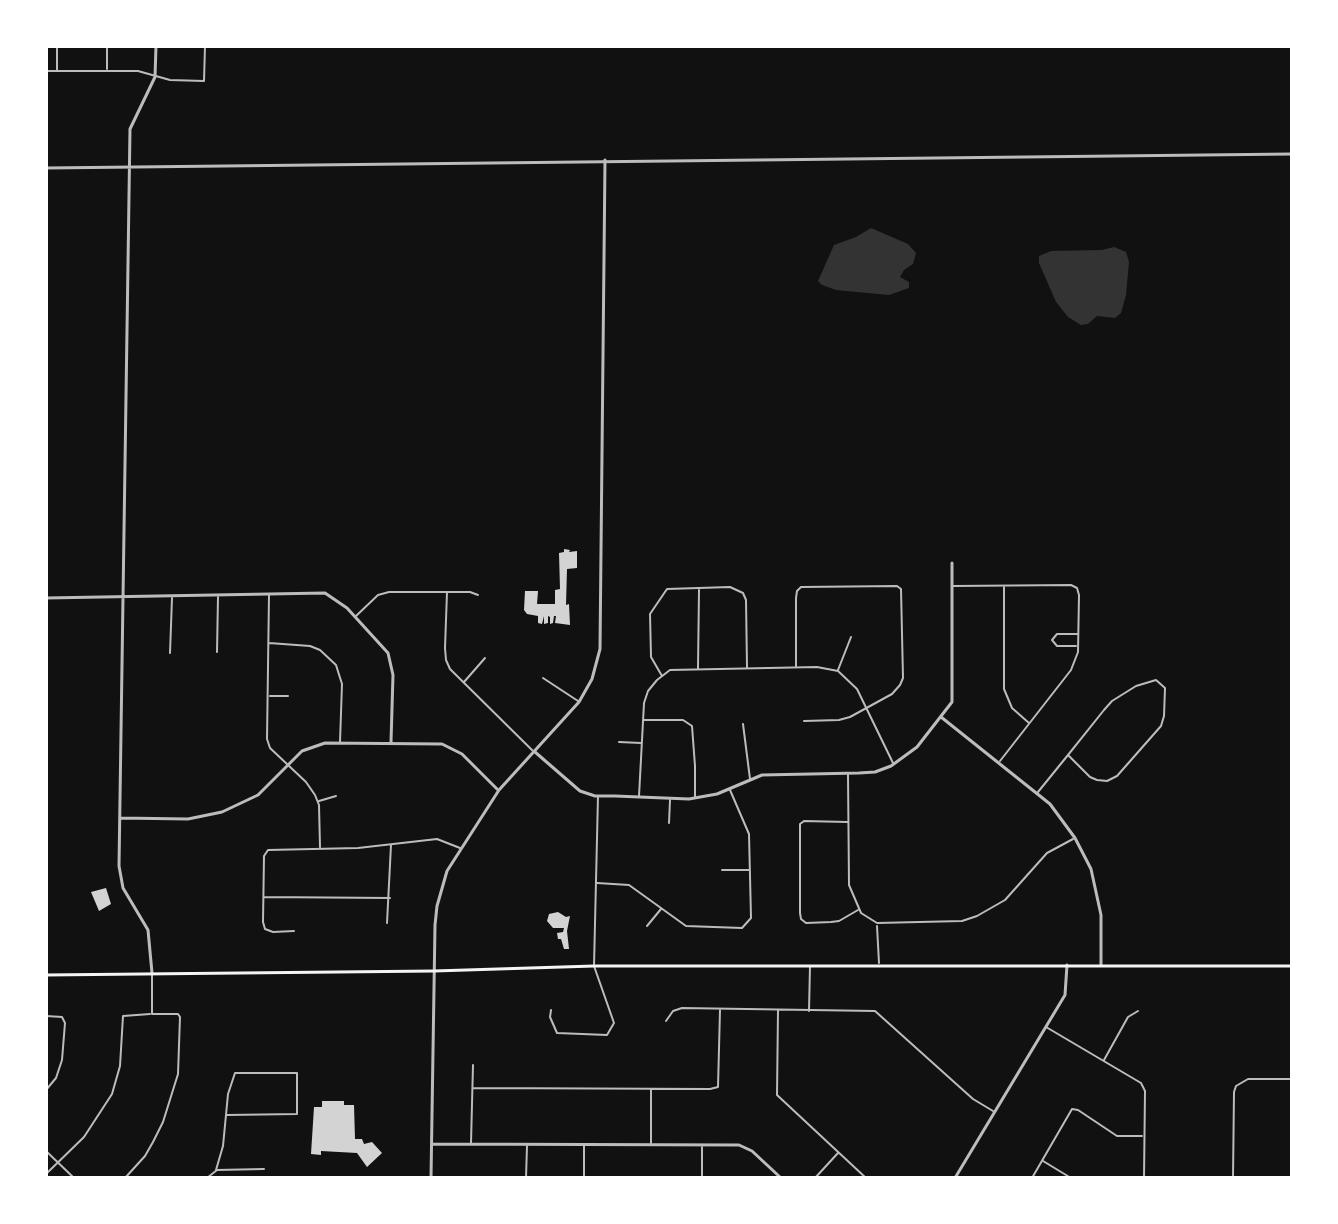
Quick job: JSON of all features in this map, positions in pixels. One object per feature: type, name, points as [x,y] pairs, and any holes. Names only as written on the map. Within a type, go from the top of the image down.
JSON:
[{"type":"main road","points":[[46,975],[594,966],[1292,967]]},
{"type":"street","points":[[57,46],[57,71]]},
{"type":"street","points":[[107,46],[107,70]]},
{"type":"street","points":[[152,1014],[148,930],[123,888],[119,866],[130,129],[155,77],[156,46]]},
{"type":"street","points":[[46,71],[138,71],[155,77],[204,81],[205,46]]},
{"type":"street","points":[[46,168],[1292,154]]},
{"type":"street","points":[[431,1178],[437,906],[447,871],[499,790],[579,702],[592,679],[600,649],[605,160]]},
{"type":"street","points":[[447,592],[446,660],[463,683],[580,791],[598,796],[695,798],[778,774],[875,772],[894,764],[917,747],[952,702],[952,563]]},
{"type":"street","points":[[953,586],[1071,585],[1077,588],[1079,634],[1071,670],[999,762]]},
{"type":"street","points":[[796,667],[796,598],[801,587],[897,586],[901,589],[903,678],[892,694],[839,720],[804,721]]},
{"type":"street","points":[[1004,586],[1004,689],[1012,708],[1029,723]]},
{"type":"street","points":[[662,676],[651,657],[651,609],[667,589],[730,587],[743,593],[746,600],[747,668]]},
{"type":"street","points":[[698,669],[699,588]]},
{"type":"street","points":[[356,617],[378,595],[389,592],[470,592],[478,595]]},
{"type":"street","points":[[46,598],[325,593],[337,600],[381,642],[392,663],[391,742]]},
{"type":"street","points":[[269,595],[267,739],[270,748],[306,782],[318,801],[320,848]]},
{"type":"street","points":[[217,652],[218,596]]},
{"type":"street","points":[[170,653],[172,597]]},
{"type":"street","points":[[1078,646],[1057,646],[1052,640],[1057,634],[1079,634]]},
{"type":"street","points":[[838,671],[851,637]]},
{"type":"street","points":[[268,643],[310,646],[320,650],[336,665],[342,684],[340,742]]},
{"type":"street","points":[[463,683],[485,658]]},
{"type":"street","points":[[639,797],[644,703],[648,691],[670,670],[817,667],[838,671],[857,689],[894,764]]},
{"type":"street","points":[[543,678],[579,702]]},
{"type":"street","points":[[1038,793],[1068,755],[1104,710],[1121,693],[1156,680],[1165,688],[1161,726],[1117,776],[1107,781],[1090,777],[1068,755]]},
{"type":"street","points":[[268,696],[288,696]]},
{"type":"street","points":[[941,717],[1038,793],[1062,818],[1075,838],[1091,869],[1101,915],[1101,965]]},
{"type":"street","points":[[643,720],[683,720],[692,726],[695,798]]},
{"type":"street","points":[[743,724],[751,780]]},
{"type":"street","points":[[120,818],[188,819],[209,816],[258,795],[310,746],[340,742],[442,744],[452,747],[499,790]]},
{"type":"street","points":[[619,742],[642,743]]},
{"type":"street","points":[[848,774],[849,885],[859,909],[877,923],[962,921],[977,916],[1005,900],[1047,853],[1075,838]]},
{"type":"street","points":[[595,883],[629,885],[686,926],[742,928],[751,918],[749,834],[729,789]]},
{"type":"street","points":[[318,801],[336,796]]},
{"type":"street","points":[[551,1010],[550,1017],[557,1033],[607,1035],[612,1028],[613,1018],[594,966],[598,796]]},
{"type":"street","points":[[669,823],[670,799]]},
{"type":"street","points":[[847,822],[804,821],[800,824],[800,913],[806,923],[831,922],[839,921],[859,909]]},
{"type":"street","points":[[294,931],[273,932],[265,929],[264,856],[268,850],[358,848],[437,839],[461,848]]},
{"type":"street","points":[[387,923],[391,844]]},
{"type":"street","points":[[722,870],[750,870]]},
{"type":"street","points":[[264,897],[390,898]]},
{"type":"street","points":[[647,926],[661,908]]},
{"type":"street","points":[[877,923],[879,965]]},
{"type":"street","points":[[809,1011],[810,965]]},
{"type":"street","points":[[955,1178],[1065,995],[1067,965]]},
{"type":"street","points":[[666,1021],[673,1011],[682,1008],[875,1011],[973,1099],[994,1112]]},
{"type":"street","points":[[473,1088],[718,1087],[720,1009]]},
{"type":"street","points":[[778,1010],[777,1095],[866,1178]]},
{"type":"street","points":[[1104,1061],[1128,1017],[1138,1011]]},
{"type":"street","points":[[46,1174],[93,1126],[112,1094],[120,1066],[123,1016],[178,1014],[178,1074],[168,1110],[145,1156],[125,1178]]},
{"type":"street","points":[[46,1016],[62,1017],[65,1023],[62,1060],[56,1078],[46,1090]]},
{"type":"street","points":[[1046,1027],[1141,1083],[1145,1091],[1144,1178]]},
{"type":"street","points":[[471,1144],[473,1065]]},
{"type":"street","points":[[207,1178],[216,1170],[223,1146],[228,1094],[235,1073],[297,1073],[297,1114],[227,1115]]},
{"type":"street","points":[[1233,1178],[1236,1086],[1248,1079],[1292,1079]]},
{"type":"street","points":[[651,1088],[651,1145]]},
{"type":"street","points":[[1032,1178],[1072,1109],[1117,1136],[1144,1136]]},
{"type":"street","points":[[431,1144],[745,1147],[781,1178]]},
{"type":"street","points":[[526,1178],[527,1145]]},
{"type":"street","points":[[584,1145],[584,1178]]},
{"type":"street","points":[[702,1145],[702,1178]]},
{"type":"street","points":[[46,1151],[74,1178]]},
{"type":"street","points":[[815,1178],[838,1153]]},
{"type":"street","points":[[1042,1160],[1071,1178]]},
{"type":"street","points":[[216,1170],[264,1169]]},
{"type":"shaded area","points":[[871,228],[908,244],[916,253],[913,264],[900,277],[909,282],[909,288],[889,295],[836,290],[822,285],[818,281],[834,245]]},
{"type":"shaded area","points":[[1114,247],[1126,252],[1129,262],[1121,313],[1115,318],[1097,316],[1088,324],[1081,325],[1068,317],[1056,302],[1039,263],[1039,256],[1051,251]]},
{"type":"building","points":[[564,549],[577,551],[577,568],[567,569],[566,605],[569,604],[570,625],[555,623],[556,616],[553,623],[550,624],[548,616],[548,623],[544,624],[544,616],[542,624],[538,623],[538,616],[527,614],[524,610],[525,591],[538,591],[537,604],[555,604],[555,590],[560,589],[559,553]]},
{"type":"building","points":[[106,888],[111,904],[99,911],[91,892]]},
{"type":"building","points":[[558,912],[570,916],[567,931],[569,949],[564,949],[561,939],[558,939],[557,933],[563,932],[564,928],[553,928],[547,921],[549,914]]},
{"type":"building","points":[[322,1101],[344,1101],[344,1105],[354,1105],[355,1139],[362,1139],[364,1144],[372,1142],[382,1153],[367,1167],[357,1153],[321,1151],[321,1155],[311,1154],[314,1107],[322,1107]]}]
